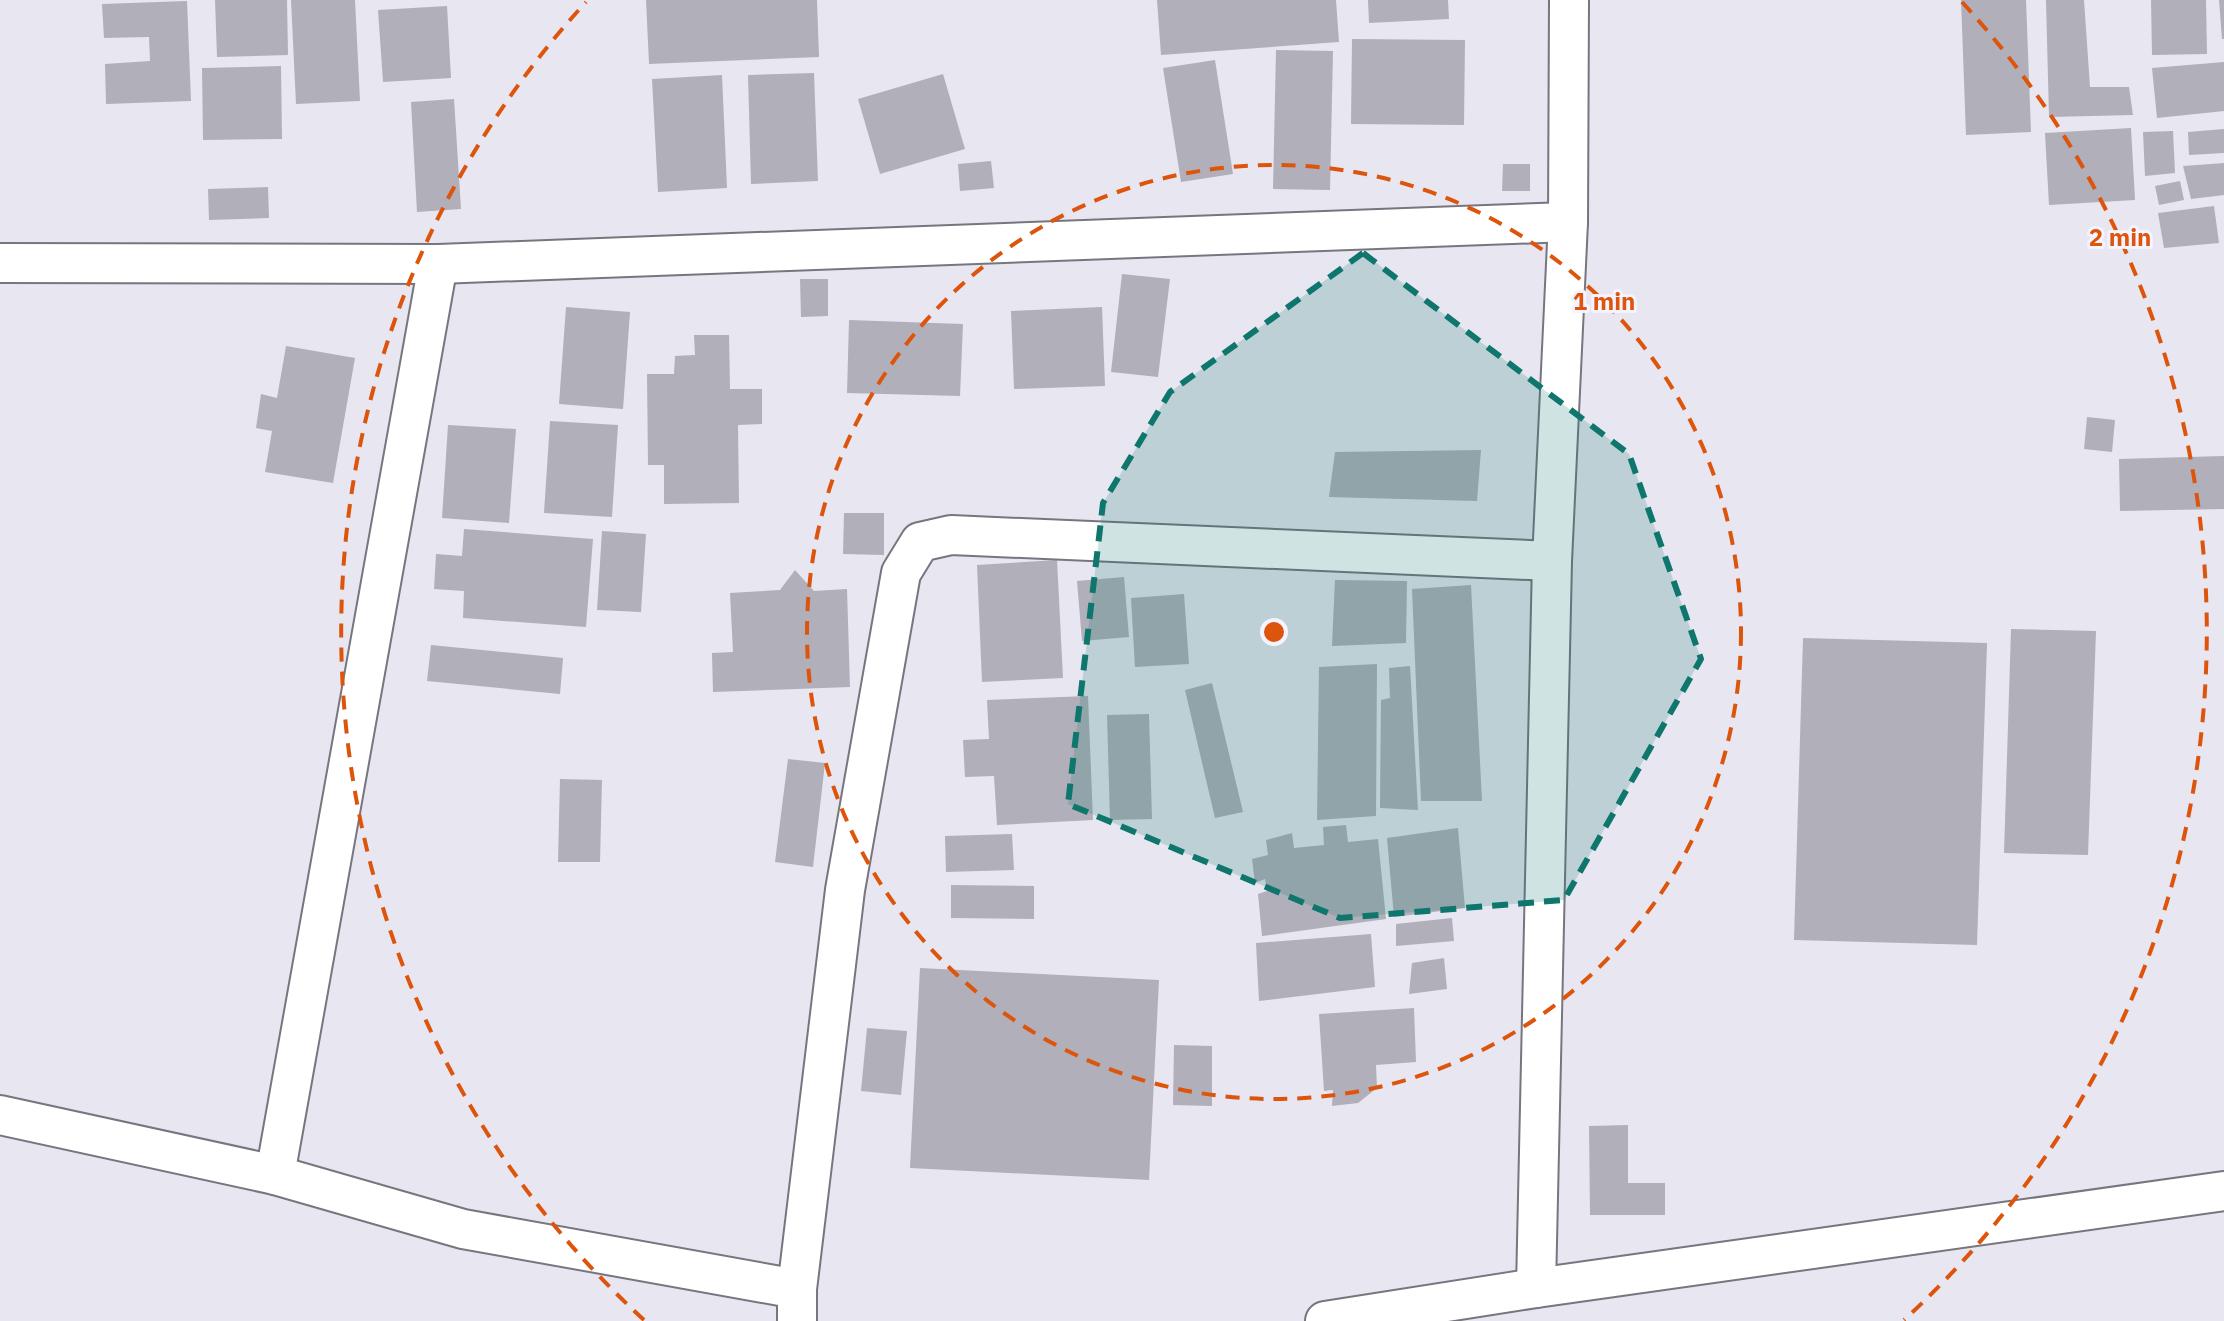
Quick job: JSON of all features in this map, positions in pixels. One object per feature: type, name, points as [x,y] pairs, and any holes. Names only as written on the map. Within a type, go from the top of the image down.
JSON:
[{"type":"street","points":[[1536,1288],[1552,561],[1568,222],[1569,0]]},
{"type":"street","points":[[0,263],[438,264],[1568,222]]},
{"type":"street","points":[[275,1175],[438,264]]},
{"type":"street","points":[[0,1115],[275,1175],[463,1229],[797,1305],[845,890],[901,573],[920,542],[951,535],[1552,561]]},
{"type":"street","points":[[1325,1321],[1536,1288],[2224,1191]]},
{"type":"highlighted area","points":[[1363,253],[1629,454],[1701,659],[1564,900],[1340,918],[1068,804],[1103,503],[1170,392]]},
{"type":"building","points":[[215,0],[287,0],[288,55],[217,57]]},
{"type":"building","points":[[291,0],[355,0],[360,101],[296,104]]},
{"type":"building","points":[[646,0],[817,0],[819,57],[649,64]]},
{"type":"building","points":[[1157,0],[1336,0],[1339,42],[1161,55]]},
{"type":"building","points":[[1368,0],[1448,0],[1449,19],[1369,23]]},
{"type":"building","points":[[1961,0],[2026,0],[2031,132],[1966,135]]},
{"type":"building","points":[[2046,0],[2084,0],[2090,87],[2129,87],[2133,115],[2049,117]]},
{"type":"building","points":[[2151,0],[2206,0],[2207,54],[2152,55]]},
{"type":"building","points":[[2219,0],[2224,0],[2224,39],[2222,39]]},
{"type":"building","points":[[187,1],[191,101],[106,104],[105,64],[150,61],[149,37],[104,38],[102,4]]},
{"type":"building","points":[[447,6],[451,78],[383,82],[378,10]]},
{"type":"building","points":[[1352,39],[1465,40],[1464,125],[1351,124]]},
{"type":"building","points":[[1276,50],[1333,51],[1330,190],[1273,189]]},
{"type":"building","points":[[1215,60],[1233,174],[1181,182],[1163,68]]},
{"type":"building","points":[[2224,62],[2224,111],[2157,118],[2152,68]]},
{"type":"building","points":[[281,66],[282,139],[203,140],[202,68]]},
{"type":"building","points":[[814,73],[818,181],[751,184],[748,75]]},
{"type":"building","points":[[943,74],[965,149],[880,174],[858,99]]},
{"type":"building","points":[[722,75],[727,188],[658,192],[652,79]]},
{"type":"building","points":[[454,99],[461,209],[417,212],[411,102]]},
{"type":"building","points":[[2131,128],[2135,200],[2049,205],[2045,133]]},
{"type":"building","points":[[2224,129],[2224,153],[2189,155],[2188,132]]},
{"type":"building","points":[[2173,131],[2175,173],[2145,176],[2143,132]]},
{"type":"building","points":[[991,161],[994,188],[960,191],[958,164]]},
{"type":"building","points":[[2224,163],[2224,195],[2191,199],[2183,166]]},
{"type":"building","points":[[1503,164],[1530,164],[1530,191],[1502,191]]},
{"type":"building","points":[[2180,181],[2184,200],[2159,205],[2155,186]]},
{"type":"building","points":[[268,187],[269,218],[209,220],[208,189]]},
{"type":"building","points":[[2214,206],[2219,243],[2164,248],[2158,213]]},
{"type":"building","points":[[1122,274],[1170,279],[1158,377],[1111,372]]},
{"type":"building","points":[[800,279],[828,279],[828,316],[801,317]]},
{"type":"building","points":[[566,307],[630,312],[623,409],[559,404]]},
{"type":"building","points":[[1102,307],[1105,386],[1014,389],[1011,311]]},
{"type":"building","points":[[849,320],[963,324],[960,396],[847,393]]},
{"type":"building","points":[[694,335],[729,335],[730,389],[762,389],[762,424],[738,425],[739,503],[664,504],[664,465],[648,465],[647,374],[674,374],[675,356],[695,355]]},
{"type":"building","points":[[286,346],[355,358],[333,483],[265,472],[272,431],[256,428],[261,394],[277,398]]},
{"type":"building","points":[[2087,417],[2115,420],[2112,452],[2084,449]]},
{"type":"building","points":[[550,421],[618,425],[612,517],[544,513]]},
{"type":"building","points":[[448,425],[516,429],[509,523],[442,518]]},
{"type":"building","points":[[1481,450],[1477,501],[1329,497],[1335,452]]},
{"type":"building","points":[[2224,456],[2224,509],[2120,511],[2119,459]]},
{"type":"building","points":[[844,513],[884,513],[884,555],[843,554]]},
{"type":"building","points":[[464,529],[593,539],[586,627],[463,618],[464,591],[434,589],[436,554],[462,556]]},
{"type":"building","points":[[602,531],[646,534],[641,612],[597,610]]},
{"type":"building","points":[[1057,560],[1063,678],[982,682],[977,565]]},
{"type":"building","points":[[795,570],[814,591],[847,589],[850,687],[713,692],[712,653],[733,652],[730,593],[780,590]]},
{"type":"building","points":[[1124,577],[1129,637],[1082,641],[1077,581]]},
{"type":"building","points":[[1335,580],[1407,581],[1406,643],[1332,646]]},
{"type":"building","points":[[1471,585],[1482,801],[1421,801],[1412,589]]},
{"type":"building","points":[[1184,594],[1189,664],[1135,667],[1131,598]]},
{"type":"building","points":[[2011,629],[2096,631],[2088,855],[2004,853]]},
{"type":"building","points":[[1803,638],[1987,643],[1977,945],[1794,940]]},
{"type":"building","points":[[431,645],[563,658],[560,694],[427,681]]},
{"type":"building","points":[[1377,664],[1376,816],[1317,820],[1319,667]]},
{"type":"building","points":[[1410,666],[1418,810],[1380,808],[1381,700],[1390,698],[1389,668]]},
{"type":"building","points":[[1212,683],[1243,812],[1215,818],[1185,690]]},
{"type":"building","points":[[1088,696],[1093,820],[997,825],[994,776],[965,777],[963,740],[989,739],[987,700]]},
{"type":"building","points":[[1149,714],[1152,819],[1110,820],[1107,715]]},
{"type":"building","points":[[788,759],[825,763],[813,867],[775,862]]},
{"type":"building","points":[[560,779],[602,780],[600,862],[558,862]]},
{"type":"building","points":[[1346,825],[1348,842],[1378,839],[1386,919],[1262,936],[1258,894],[1267,891],[1265,879],[1255,883],[1252,859],[1268,855],[1266,840],[1292,833],[1294,848],[1324,845],[1323,827]]},
{"type":"building","points":[[1458,828],[1465,908],[1394,917],[1387,838]]},
{"type":"building","points":[[1012,834],[1014,870],[946,872],[945,836]]},
{"type":"building","points":[[951,885],[1034,886],[1034,919],[951,918]]},
{"type":"building","points":[[1452,918],[1454,941],[1396,946],[1396,924]]},
{"type":"building","points":[[1371,934],[1375,987],[1259,1001],[1256,943]]},
{"type":"building","points":[[1444,958],[1447,989],[1409,994],[1412,963]]},
{"type":"building","points":[[920,968],[1159,980],[1149,1180],[910,1168]]},
{"type":"building","points":[[1414,1008],[1416,1062],[1376,1065],[1377,1088],[1358,1103],[1332,1106],[1333,1090],[1324,1091],[1319,1014]]},
{"type":"building","points":[[867,1028],[907,1031],[901,1095],[861,1091]]},
{"type":"building","points":[[1174,1045],[1212,1046],[1212,1106],[1173,1105]]},
{"type":"building","points":[[1628,1125],[1628,1183],[1665,1183],[1665,1215],[1590,1215],[1589,1126]]}]
